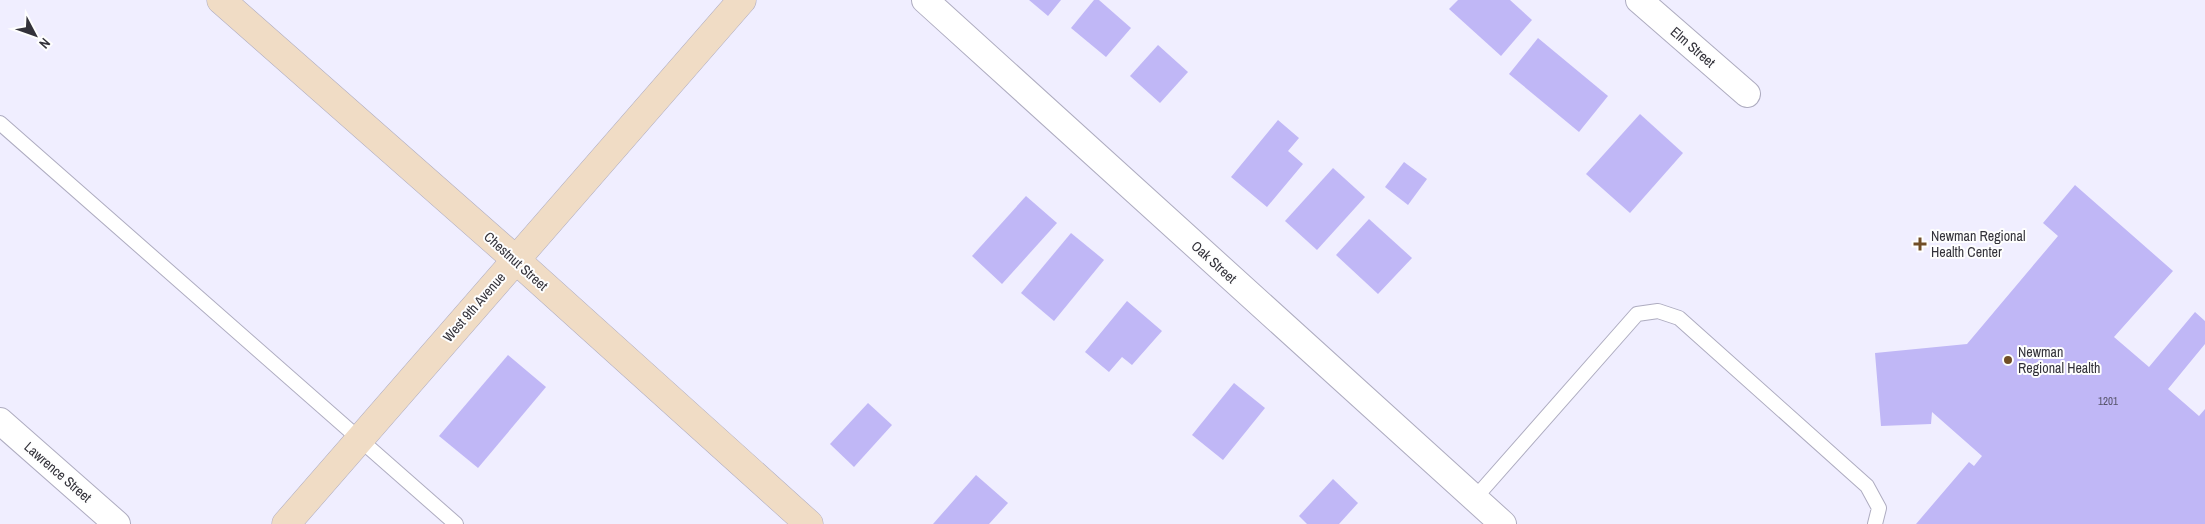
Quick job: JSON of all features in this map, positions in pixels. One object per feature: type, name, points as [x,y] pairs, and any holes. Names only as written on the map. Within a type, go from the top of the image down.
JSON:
[{"type":"street","name":"Chestnut Street","points":[[221,0],[810,524]]},
{"type":"street","name":"West 9th Avenue","points":[[286,524],[514,259],[742,0]]},
{"type":"street","name":"Oak Street","points":[[925,0],[1504,524]]},
{"type":"street","name":"Elm Street","points":[[1640,0],[1746,94]]},
{"type":"street","name":"Lawrence Street","points":[[0,421],[117,524]]},
{"type":"lane","points":[[0,123],[456,524]]},
{"type":"lane","points":[[1475,498],[1637,314],[1658,311],[1679,318],[1867,486],[1879,508],[1875,524]]},
{"type":"building","points":[[1029,0],[1061,0],[1048,16]]},
{"type":"building","points":[[1094,0],[1099,0],[1131,28],[1106,57],[1071,28]]},
{"type":"building","points":[[1458,0],[1510,0],[1532,20],[1501,56],[1449,9]]},
{"type":"building","points":[[1538,38],[1608,96],[1579,132],[1509,74]]},
{"type":"building","points":[[1158,45],[1188,72],[1160,103],[1130,76]]},
{"type":"building","points":[[1640,114],[1683,153],[1630,213],[1586,174]]},
{"type":"building","points":[[1278,120],[1299,138],[1288,151],[1303,164],[1267,207],[1231,177]]},
{"type":"building","points":[[1404,162],[1427,179],[1408,205],[1385,187]]},
{"type":"building","points":[[1333,168],[1365,197],[1317,250],[1285,221]]},
{"type":"building","name":"Newman Regional Health","points":[[2075,185],[2173,271],[2114,337],[2149,367],[2195,312],[2205,321],[2205,344],[2168,389],[2199,416],[2205,409],[2205,524],[1916,524],[1969,462],[1974,466],[1982,456],[1932,412],[1931,424],[1881,426],[1875,353],[1967,344],[2058,236],[2043,223]]},
{"type":"building","points":[[1026,196],[1057,223],[1002,284],[972,256]]},
{"type":"building","points":[[1369,219],[1412,258],[1378,294],[1336,255]]},
{"type":"building","points":[[1071,233],[1104,260],[1054,321],[1021,293]]},
{"type":"building","points":[[1127,301],[1162,331],[1132,365],[1122,357],[1109,372],[1085,352]]},
{"type":"building","points":[[508,355],[546,387],[478,468],[439,436]]},
{"type":"building","points":[[1234,383],[1265,408],[1223,460],[1192,435]]},
{"type":"building","points":[[868,403],[892,425],[854,467],[830,444]]},
{"type":"building","points":[[976,475],[1008,503],[989,524],[933,524]]},
{"type":"building","points":[[1333,479],[1358,503],[1339,524],[1307,524],[1299,516]]},
{"type":"place","name":"Newman Regional Health Center","points":[[1920,244]]},
{"type":"place","name":"Newman Regional Health","points":[[2008,360]]}]
